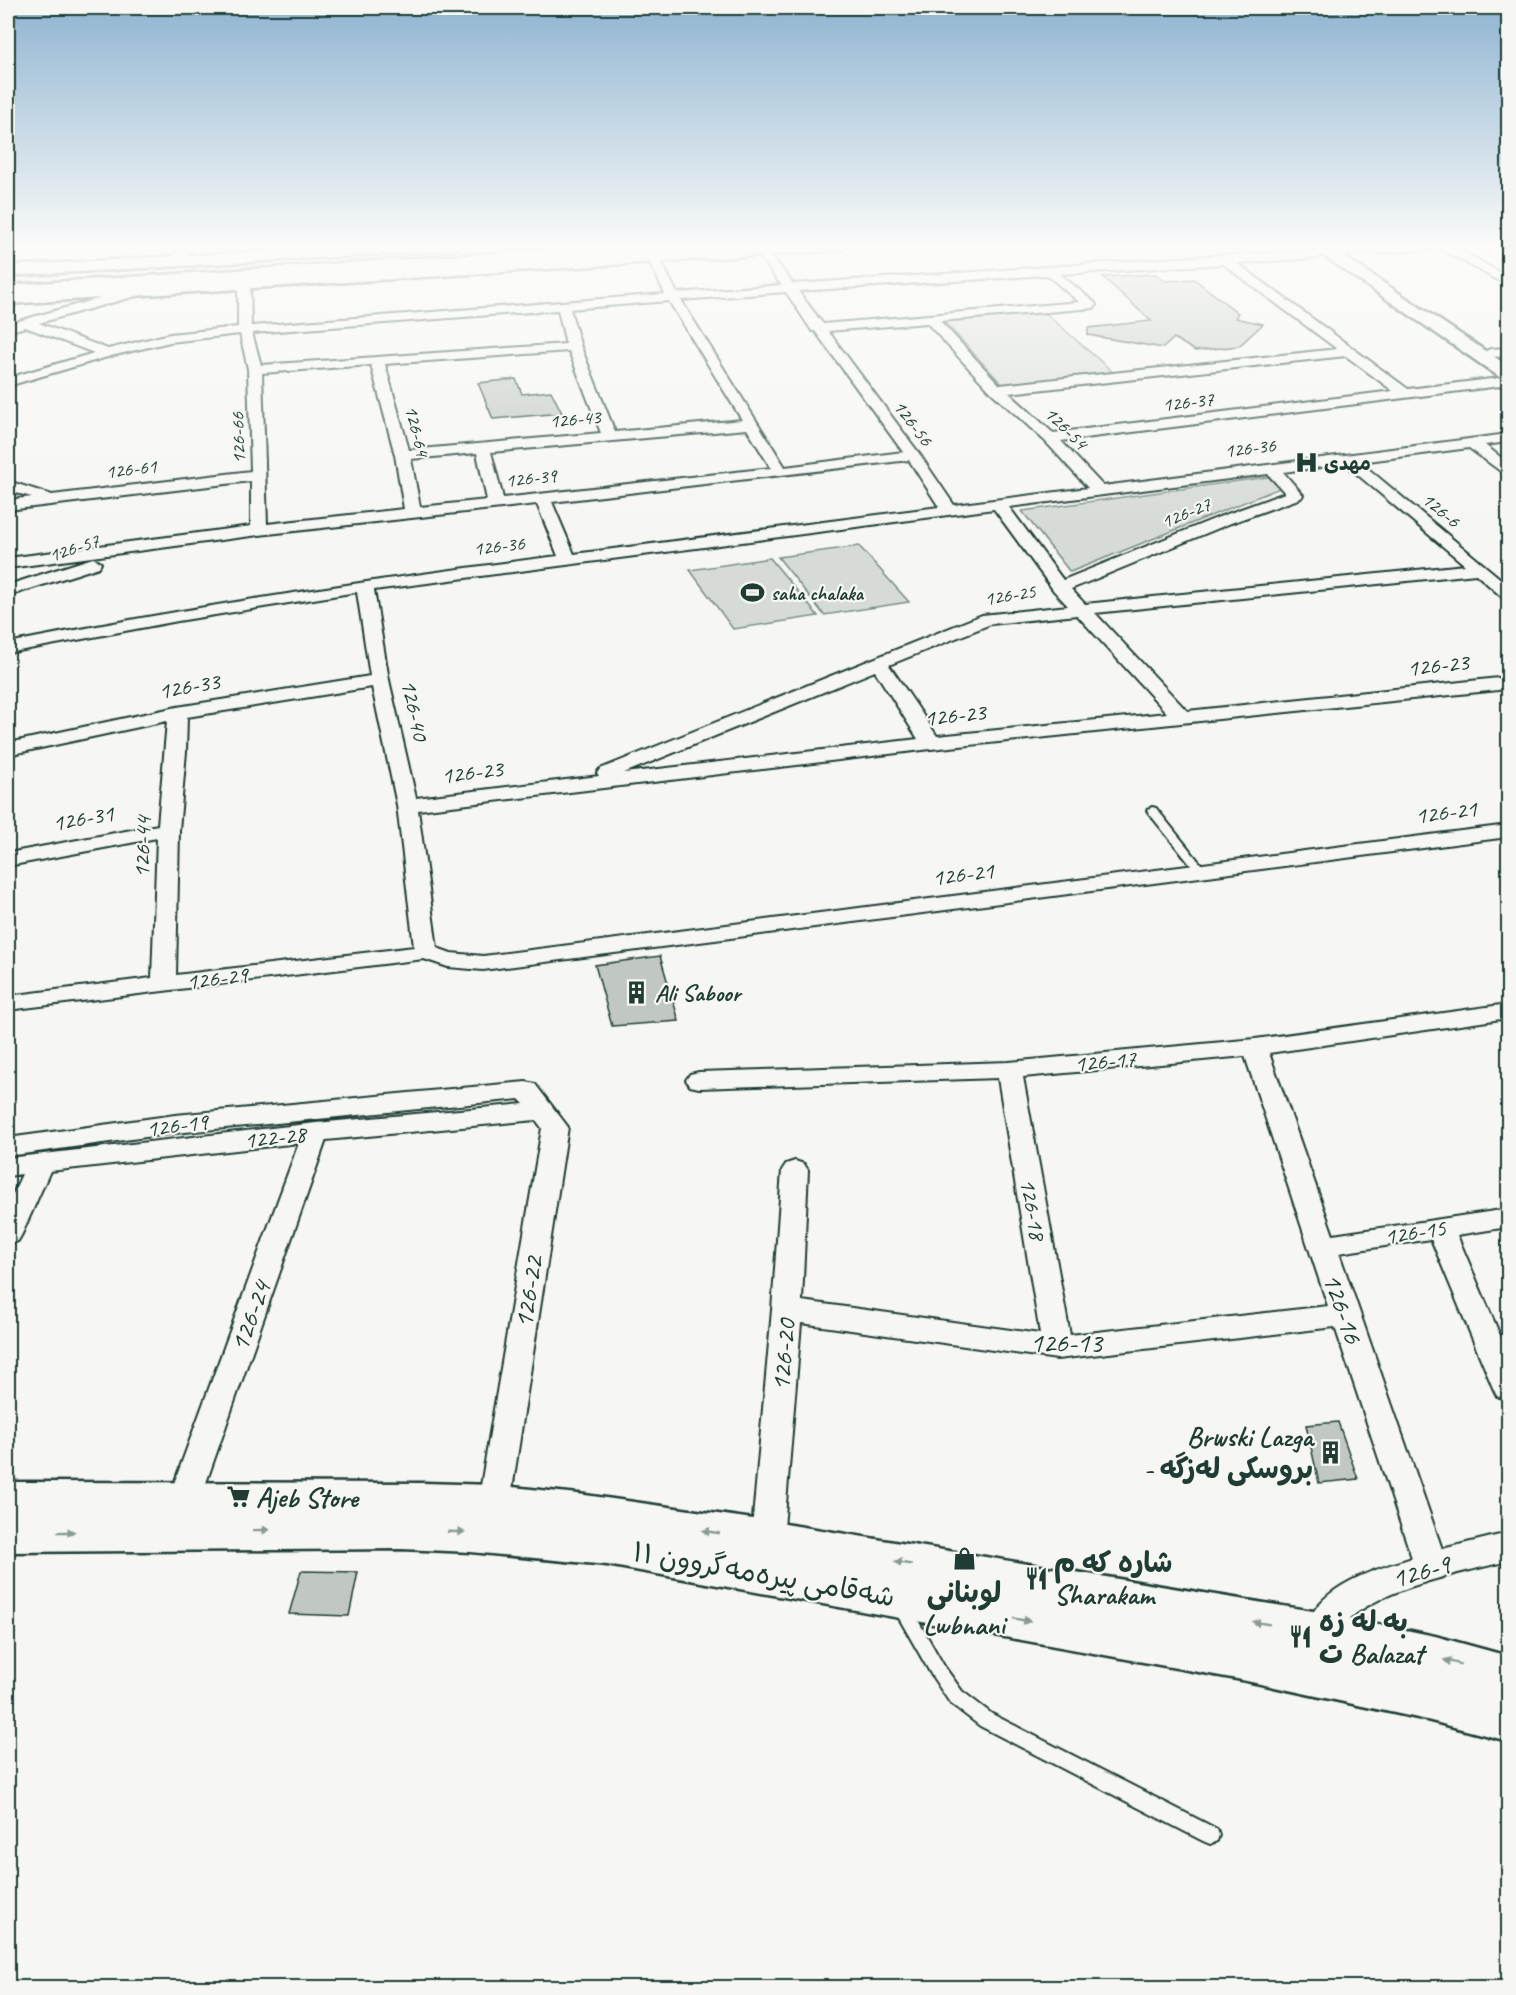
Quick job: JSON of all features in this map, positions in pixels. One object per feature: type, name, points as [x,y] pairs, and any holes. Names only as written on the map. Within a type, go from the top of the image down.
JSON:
[{"type":"main road","points":[[1460,338],[1509,374]]},
{"type":"main road","points":[[1463,338],[1509,366]]},
{"type":"main road","name":"شەقامی پیرەمەگروون ١١","points":[[8,1500],[494,1503],[578,1512],[767,1540],[1316,1652],[1427,1698],[1509,1719]]},
{"type":"main road","name":"شەقامی پیرەمەگروون ١١","points":[[8,1533],[331,1529],[471,1533],[607,1546],[896,1597],[1316,1652],[1435,1658],[1509,1677]]},
{"type":"street","points":[[67,338],[107,353]]},
{"type":"street","points":[[8,382],[107,353],[170,338]]},
{"type":"street","name":"126-66","points":[[247,338],[255,369],[259,530]]},
{"type":"street","points":[[572,338],[610,437]]},
{"type":"street","points":[[699,338],[781,472]]},
{"type":"street","name":"126-56","points":[[825,338],[913,454],[949,510]]},
{"type":"street","name":"126-54","points":[[949,338],[997,390],[1050,438],[1099,490]]},
{"type":"street","points":[[1328,338],[1407,395]]},
{"type":"street","points":[[255,369],[574,347]]},
{"type":"street","points":[[997,390],[1346,352]]},
{"type":"street","points":[[1490,354],[1509,352]]},
{"type":"street","name":"126-64","points":[[377,361],[403,455],[413,513]]},
{"type":"street","name":"126-37","points":[[1050,438],[1509,381]]},
{"type":"street","name":"126-43","points":[[403,455],[751,424]]},
{"type":"street","name":"126-36","points":[[8,648],[178,616],[364,586],[1509,438]]},
{"type":"street","points":[[1471,442],[1509,470]]},
{"type":"street","points":[[483,448],[496,503]]},
{"type":"street","name":"126-39","points":[[153,544],[259,530],[781,472],[913,454]]},
{"type":"street","name":"126-6","points":[[1347,458],[1509,593]]},
{"type":"street","name":"126-27","points":[[1060,587],[1225,520],[1295,495],[1271,468]]},
{"type":"street","name":"126-61","points":[[8,505],[259,475]]},
{"type":"street","points":[[8,486],[56,500]]},
{"type":"street","points":[[542,498],[568,560]]},
{"type":"street","points":[[998,503],[1060,587],[1180,717]]},
{"type":"street","points":[[8,563],[153,544]]},
{"type":"street","name":"126-57","points":[[8,591],[153,544]]},
{"type":"street","name":"126-25","points":[[577,785],[988,619],[1479,569]]},
{"type":"street","name":"126-40","points":[[364,586],[380,680],[407,806],[426,952]]},
{"type":"street","points":[[878,662],[931,742]]},
{"type":"street","name":"126-33","points":[[8,749],[177,713],[380,680]]},
{"type":"street","name":"126-23","points":[[407,806],[931,742],[1509,683]]},
{"type":"street","name":"126-44","points":[[164,984],[168,830],[176,752],[177,713]]},
{"type":"street","name":"126-31","points":[[8,859],[168,830]]},
{"type":"street","name":"126-21","points":[[426,952],[447,960],[483,963],[1509,831]]},
{"type":"street","name":"126-29","points":[[8,1003],[426,952]]},
{"type":"street","name":"126-17","points":[[699,1080],[1009,1070],[1255,1047],[1509,1011]]},
{"type":"street","name":"126-16","points":[[1255,1047],[1432,1568]]},
{"type":"street","name":"126-18","points":[[1009,1070],[1057,1348]]},
{"type":"street","name":"122-28","points":[[8,1167],[316,1132],[534,1101]]},
{"type":"street","name":"126-19","points":[[8,1148],[175,1124],[534,1101]]},
{"type":"street","name":"126-22","points":[[494,1503],[555,1126],[534,1101]]},
{"type":"street","name":"126-24","points":[[184,1500],[316,1132]]},
{"type":"street","points":[[8,1234],[41,1162]]},
{"type":"street","name":"126-20","points":[[767,1540],[787,1310],[795,1170]]},
{"type":"street","name":"126-15","points":[[1322,1246],[1509,1218]]},
{"type":"street","points":[[1440,1228],[1509,1388]]},
{"type":"street","name":"126-13","points":[[787,1310],[1057,1348],[1345,1315]]},
{"type":"street","name":"126-9","points":[[1316,1652],[1337,1611],[1357,1595],[1396,1577],[1509,1547]]},
{"type":"lane","points":[[1152,810],[1201,870]]},
{"type":"lane","points":[[896,1597],[938,1671],[956,1696],[986,1720],[1210,1835]]},
{"type":"shaded area","points":[[960,338],[1074,338],[1115,374],[1003,385]]},
{"type":"shaded area","points":[[1268,477],[1280,488],[1070,572],[1022,511]]},
{"type":"shaded area","name":"saha chalaka","points":[[859,546],[909,602],[824,615],[778,557]]},
{"type":"shaded area","name":"saha chalaka","points":[[770,558],[818,616],[733,629],[690,570]]},
{"type":"building","points":[[1106,338],[1174,338],[1163,348]]},
{"type":"building","points":[[1174,338],[1248,338],[1239,346],[1195,351]]},
{"type":"building","points":[[516,379],[522,394],[551,391],[562,413],[493,419],[478,383]]},
{"type":"building","name":"Ali Saboor","points":[[660,956],[679,1021],[612,1026],[595,965]]},
{"type":"building","name":"Brwski Lazga - بروسکی لەزگە","points":[[1338,1422],[1358,1479],[1319,1483],[1306,1425]]},
{"type":"building","points":[[301,1571],[358,1572],[349,1616],[289,1614]]},
{"type":"place","name":"مهدی","points":[[1306,463]]},
{"type":"place","name":"saha chalaka","points":[[753,593]]},
{"type":"place","name":"Ali Saboor","points":[[637,993]]},
{"type":"place","name":"Brwski Lazga - بروسکی لەزگە","points":[[1331,1452]]},
{"type":"place","name":"Ajeb Store","points":[[238,1497]]},
{"type":"place","name":"لوبنانی Lwbnani","points":[[964,1559]]},
{"type":"place","name":"شاره که م Sharakam","points":[[1036,1578]]},
{"type":"place","name":"به له زه ت Balazat","points":[[1301,1637]]}]
